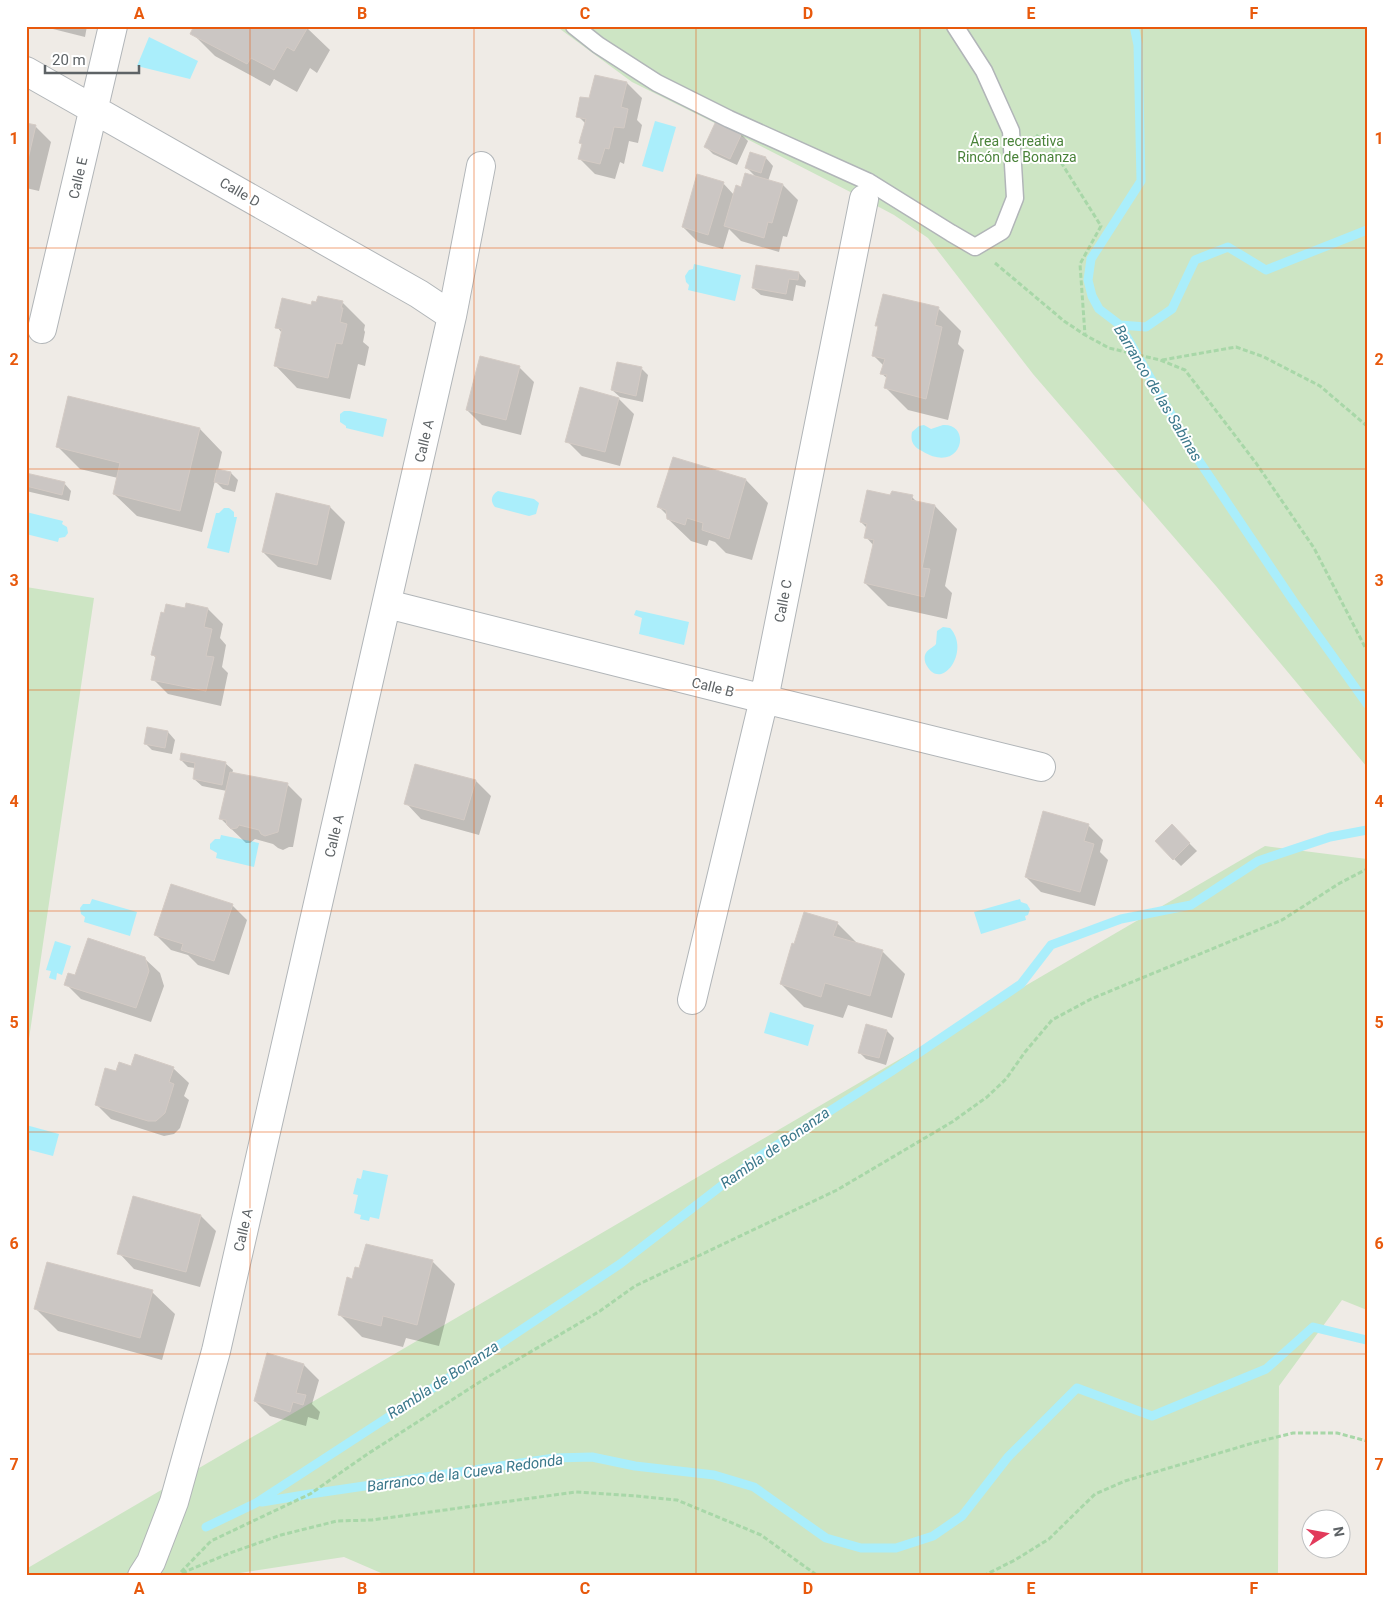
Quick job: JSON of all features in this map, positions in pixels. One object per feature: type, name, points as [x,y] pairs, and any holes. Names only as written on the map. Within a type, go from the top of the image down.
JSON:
[{"type":"street","name":"Calle E","points":[[42,329],[113,26]]},
{"type":"street","name":"Calle D","points":[[26,71],[419,294],[452,316]]},
{"type":"street","name":"Calle A","points":[[142,1576],[151,1562],[174,1502],[216,1351],[452,316],[482,166]]},
{"type":"street","name":"Calle C","points":[[692,1000],[764,699],[866,190]]},
{"type":"street","name":"Calle B","points":[[387,604],[1040,767]]},
{"type":"lane","points":[[574,26],[598,45],[657,83],[975,247],[1002,231],[1015,198],[1011,131],[984,71],[955,26]]},
{"type":"path","points":[[1011,131],[1028,128],[1052,148],[1101,226],[1080,264],[1085,335]]},
{"type":"path","points":[[975,247],[1064,321],[1085,335],[1109,348],[1160,360],[1185,370],[1256,463],[1314,548],[1367,651]]},
{"type":"path","points":[[1160,360],[1236,347],[1264,357],[1320,386],[1367,426]]},
{"type":"path","points":[[818,1576],[761,1535],[677,1500],[576,1492],[372,1520],[337,1521],[280,1535],[178,1574],[211,1541],[310,1494],[366,1455],[486,1378],[600,1311],[634,1286],[837,1190],[952,1122],[986,1097],[1006,1079],[1052,1020],[1091,999],[1282,920],[1340,883],[1367,870]]},
{"type":"path","points":[[983,1576],[1015,1560],[1049,1539],[1096,1494],[1125,1481],[1293,1433],[1337,1433],[1367,1441]]},
{"type":"green space","name":"Área recreativa Rincón de Bonanza","points":[[556,26],[1367,26],[1367,767],[1216,586],[1033,374],[928,238],[894,215],[864,199],[632,82]]},
{"type":"green space","points":[[26,587],[94,598],[26,1059]]},
{"type":"green space","points":[[1265,846],[1367,859],[1367,1310],[1342,1300],[1279,1386],[1278,1576],[388,1576],[344,1557],[240,1573],[234,1576],[26,1576],[26,1569]]},
{"type":"water","points":[[149,37],[198,61],[190,79],[137,66]]},
{"type":"water","points":[[655,121],[676,127],[663,172],[642,166]]},
{"type":"water","points":[[694,264],[741,275],[735,301],[688,290],[689,285],[686,282],[685,276],[689,270],[693,269]]},
{"type":"water","points":[[344,411],[387,419],[383,437],[346,428],[340,422],[340,414]]},
{"type":"water","points":[[924,425],[931,429],[943,425],[952,427],[958,432],[960,439],[959,447],[954,453],[946,457],[936,457],[917,448],[912,441],[912,432],[919,426]]},
{"type":"water","points":[[498,491],[534,499],[539,503],[536,514],[529,516],[495,507],[492,503],[492,498]]},
{"type":"water","points":[[224,508],[229,508],[234,512],[234,517],[237,517],[229,553],[207,548],[216,513],[219,513]]},
{"type":"water","points":[[26,512],[63,521],[62,524],[67,527],[68,533],[65,537],[59,538],[58,542],[26,534]]},
{"type":"water","points":[[636,610],[689,622],[684,645],[639,634],[642,618],[634,615]]},
{"type":"water","points":[[943,627],[950,628],[956,637],[957,647],[956,657],[952,665],[940,674],[933,673],[926,665],[925,655],[936,644],[937,631]]},
{"type":"water","points":[[221,835],[259,843],[254,867],[216,858],[217,853],[210,849],[210,844],[215,839],[220,839]]},
{"type":"water","points":[[92,899],[137,912],[130,936],[84,922],[85,917],[81,914],[80,908],[83,904],[90,904]]},
{"type":"water","points":[[1020,899],[1030,909],[1028,915],[1025,916],[1026,920],[981,934],[974,912]]},
{"type":"water","points":[[55,941],[71,946],[62,975],[57,973],[56,980],[49,978],[51,971],[46,970]]},
{"type":"water","points":[[770,1012],[814,1025],[808,1046],[764,1033]]},
{"type":"water","points":[[26,1125],[59,1134],[53,1156],[26,1149]]},
{"type":"water","points":[[363,1170],[388,1175],[379,1219],[370,1217],[369,1221],[360,1219],[361,1215],[354,1213],[358,1195],[353,1194],[357,1178],[361,1179]]},
{"type":"building","points":[[194,26],[308,27],[294,51],[287,47],[274,70],[251,58],[247,64],[190,34]]},
{"type":"building","points":[[595,75],[627,82],[621,107],[628,109],[624,128],[614,127],[609,149],[605,148],[600,164],[578,159],[582,144],[579,143],[586,119],[576,117],[580,97],[589,98]]},
{"type":"building","points":[[716,121],[742,133],[730,159],[704,147]]},
{"type":"building","points":[[26,123],[36,125],[26,168]]},
{"type":"building","points":[[750,152],[766,157],[761,173],[745,168]]},
{"type":"building","points":[[745,173],[783,184],[772,223],[768,222],[764,238],[724,226],[736,185],[741,187]]},
{"type":"building","points":[[697,174],[724,182],[708,235],[682,227]]},
{"type":"building","points":[[756,265],[799,272],[798,280],[789,279],[786,294],[752,288]]},
{"type":"building","points":[[883,294],[939,307],[935,325],[942,327],[926,399],[884,388],[887,375],[880,374],[885,359],[872,356],[878,326],[875,326]]},
{"type":"building","points":[[318,296],[343,301],[340,322],[347,324],[342,344],[336,343],[328,378],[274,366],[282,329],[275,328],[282,298],[311,305],[312,301],[316,302]]},
{"type":"building","points":[[480,356],[520,366],[506,420],[466,410]]},
{"type":"building","points":[[617,362],[642,367],[636,396],[611,390]]},
{"type":"building","points":[[580,387],[619,398],[605,452],[565,442]]},
{"type":"building","points":[[68,396],[200,428],[180,511],[113,494],[120,463],[56,447]]},
{"type":"building","points":[[673,457],[746,479],[729,539],[702,530],[703,523],[687,518],[685,525],[667,519],[666,510],[657,507]]},
{"type":"building","points":[[217,469],[231,472],[228,485],[214,482]]},
{"type":"building","points":[[26,473],[65,482],[62,495],[26,486]]},
{"type":"building","points":[[867,490],[890,495],[892,491],[913,495],[911,500],[935,505],[922,568],[930,569],[924,597],[864,583],[874,540],[864,538],[867,524],[860,522]]},
{"type":"building","points":[[276,493],[330,506],[317,565],[262,552]]},
{"type":"building","points":[[186,603],[208,608],[204,627],[212,629],[206,656],[214,657],[206,691],[151,680],[156,656],[151,655],[161,612],[164,613],[166,604],[185,608]]},
{"type":"building","points":[[147,727],[168,731],[165,748],[144,744]]},
{"type":"building","points":[[181,753],[226,762],[222,785],[193,779],[195,763],[180,760]]},
{"type":"building","points":[[415,764],[476,780],[464,820],[404,804]]},
{"type":"building","points":[[230,772],[288,783],[278,832],[265,836],[259,830],[239,825],[237,828],[231,829],[227,825],[226,820],[219,819]]},
{"type":"building","points":[[1043,811],[1089,824],[1084,841],[1094,844],[1080,892],[1025,877]]},
{"type":"building","points":[[1172,824],[1190,843],[1173,860],[1155,841]]},
{"type":"building","points":[[171,884],[233,904],[214,961],[181,950],[183,944],[154,935]]},
{"type":"building","points":[[804,912],[838,922],[833,936],[883,950],[870,996],[825,983],[821,997],[780,984],[792,943],[794,944]]},
{"type":"building","points":[[88,938],[145,957],[149,971],[136,1008],[64,985],[68,973],[75,975]]},
{"type":"building","points":[[866,1024],[887,1030],[879,1058],[858,1053]]},
{"type":"building","points":[[135,1054],[174,1067],[169,1082],[174,1084],[165,1113],[156,1121],[148,1121],[95,1105],[105,1068],[116,1071],[119,1062],[131,1066]]},
{"type":"building","points":[[133,1196],[201,1215],[186,1272],[117,1254]]},
{"type":"building","points":[[366,1244],[433,1260],[417,1325],[383,1316],[381,1326],[338,1315],[347,1277],[352,1279],[355,1267],[359,1268]]},
{"type":"building","points":[[47,1262],[153,1290],[140,1338],[34,1309]]},
{"type":"building","points":[[267,1353],[304,1364],[296,1393],[306,1395],[303,1405],[293,1402],[290,1412],[254,1401]]},
{"type":"waterway","name":"Barranco de las Sabinas","points":[[1134,26],[1138,45],[1141,181],[1091,259],[1088,280],[1092,296],[1099,309],[1120,325],[1191,449],[1294,602],[1367,704]]},
{"type":"waterway","points":[[1120,325],[1146,327],[1172,309],[1195,260],[1228,247],[1266,270],[1367,230]]},
{"type":"waterway","name":"Rambla de Bonanza","points":[[206,1527],[256,1503],[620,1264],[760,1156],[892,1071],[1021,984],[1051,945],[1121,919],[1191,905],[1258,861],[1330,837],[1367,830]]},
{"type":"waterway","name":"Barranco de la Cueva Redonda","points":[[262,1502],[555,1458],[592,1457],[635,1466],[714,1475],[754,1487],[826,1538],[861,1548],[896,1548],[933,1536],[962,1516],[1008,1457],[1077,1388],[1152,1416],[1266,1369],[1313,1327],[1367,1340]]}]
